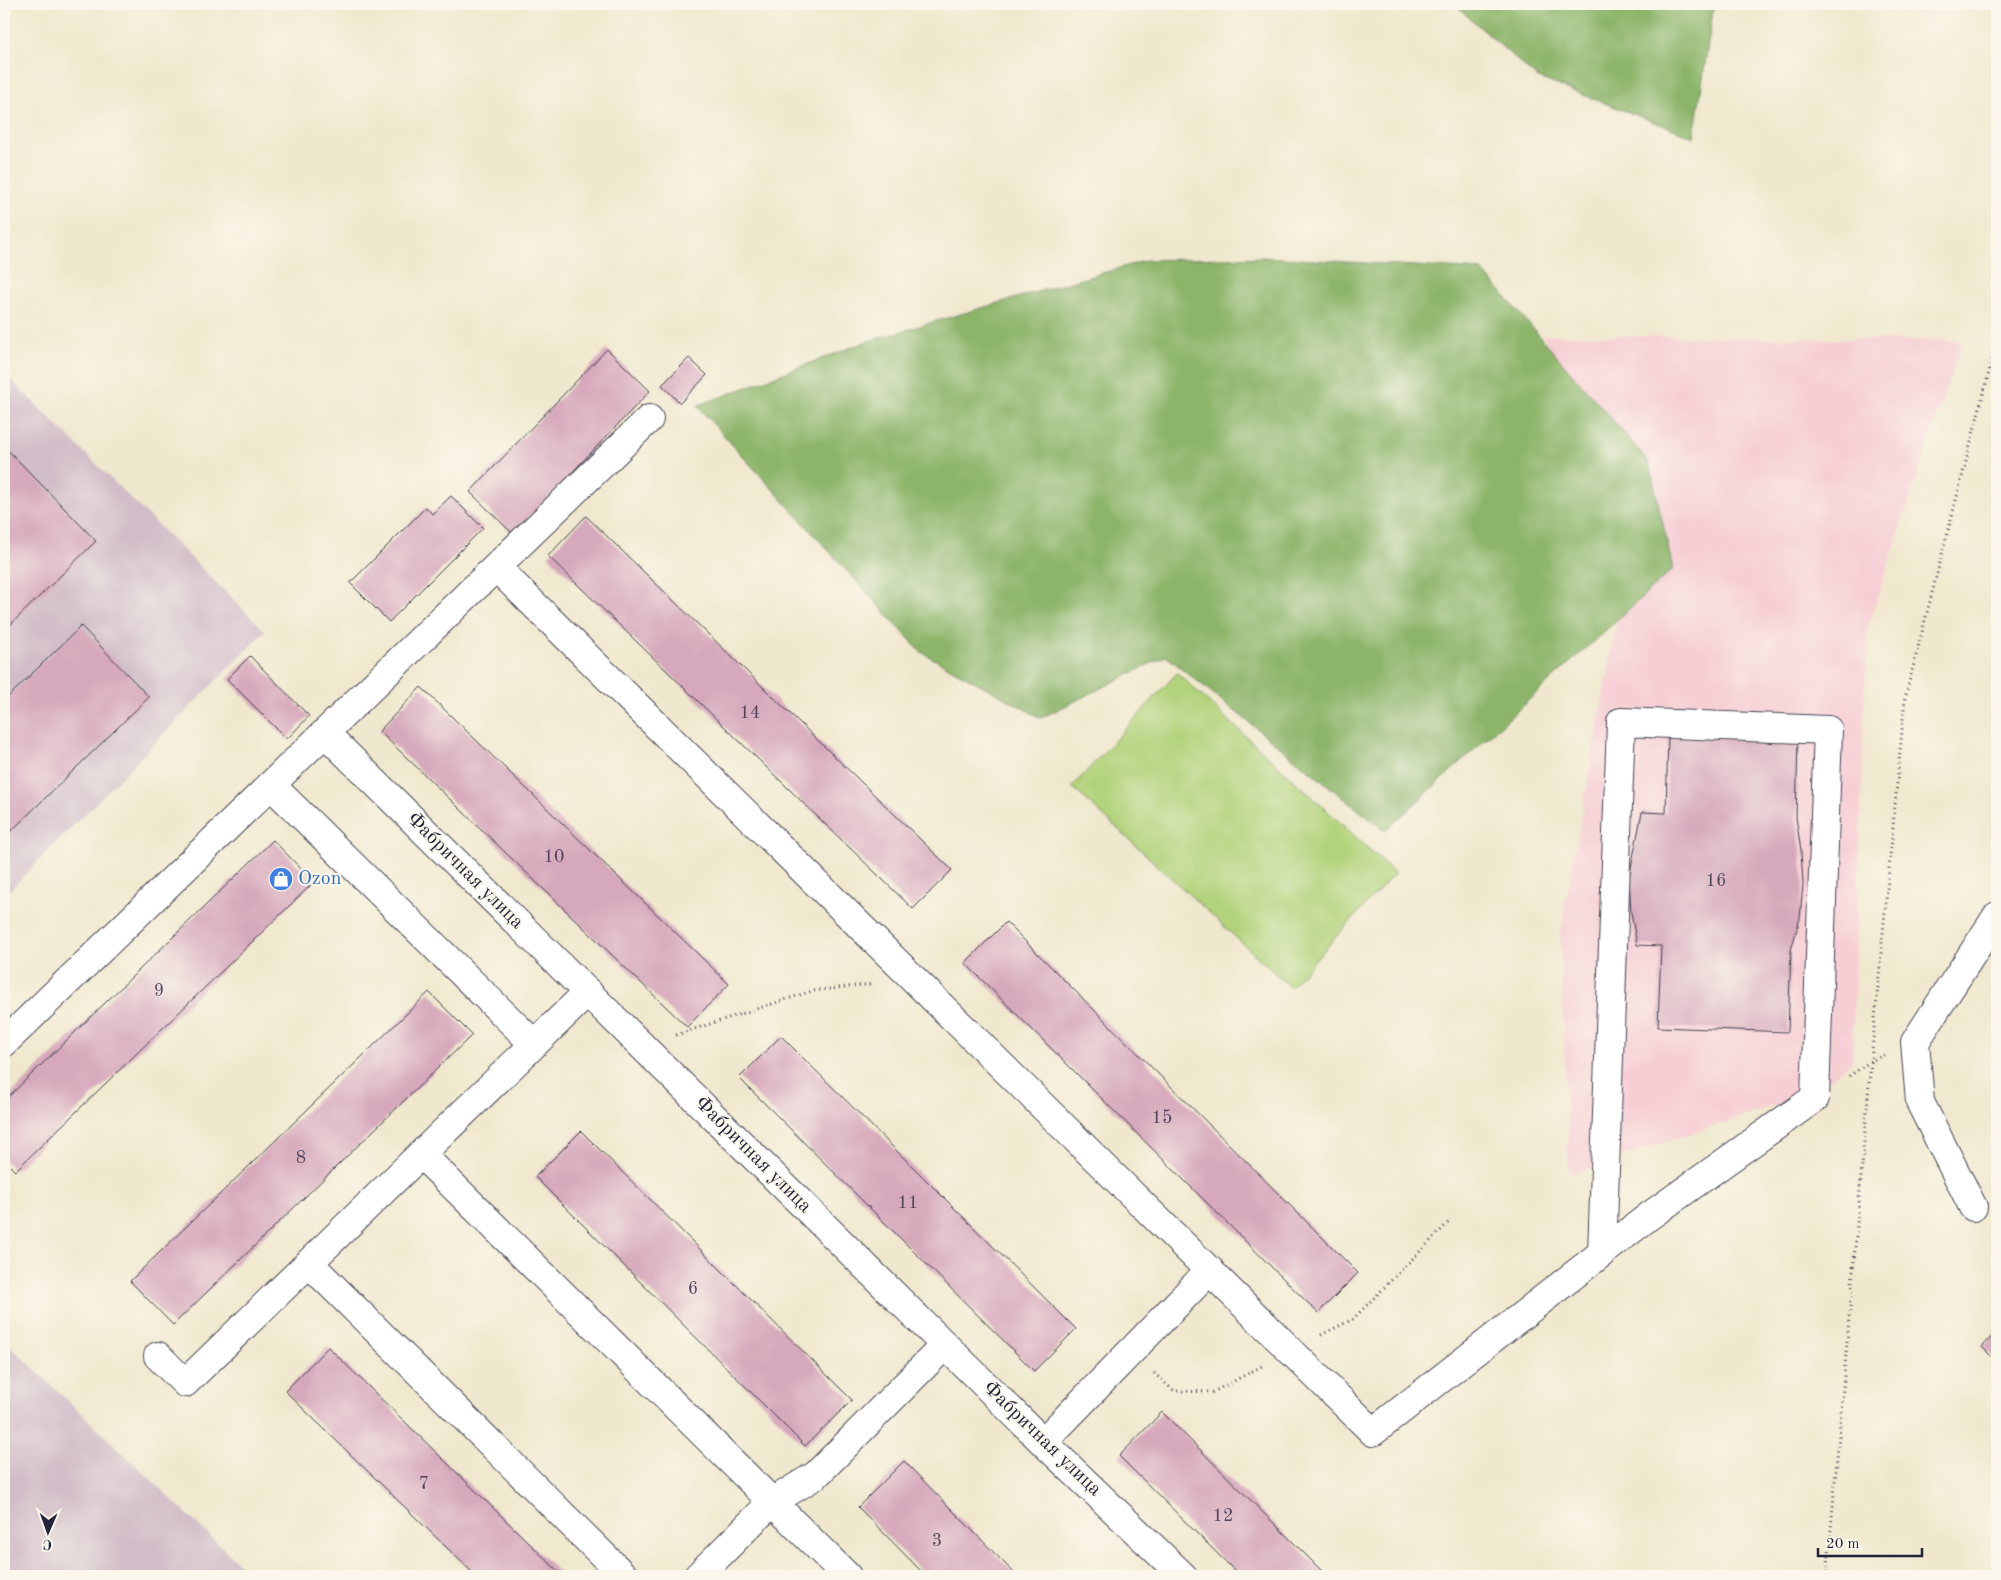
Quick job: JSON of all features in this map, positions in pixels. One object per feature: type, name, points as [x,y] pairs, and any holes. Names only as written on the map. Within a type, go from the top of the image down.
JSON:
[{"type":"street","points":[[4,1043],[649,419]]},
{"type":"street","points":[[496,567],[1373,1432],[1602,1253],[1648,1217],[1815,1098],[1828,730],[1621,722],[1602,1253]]},
{"type":"street","name":"Фабричная улица","points":[[325,733],[1043,1442],[1183,1576]]},
{"type":"street","points":[[271,785],[534,1044]]},
{"type":"street","points":[[1973,1207],[1920,1102],[1915,1042],[1997,916]]},
{"type":"street","points":[[158,1356],[185,1383],[588,992]]},
{"type":"street","points":[[421,1154],[847,1576]]},
{"type":"street","points":[[309,1263],[624,1576]]},
{"type":"street","points":[[1043,1442],[1210,1270]]},
{"type":"street","points":[[698,1576],[772,1502],[816,1474],[945,1345]]},
{"type":"path","points":[[1827,1576],[1870,1071],[1905,698],[1997,341]]},
{"type":"path","points":[[642,1046],[812,991],[916,980]]},
{"type":"shaded area","points":[[1543,335],[1962,341],[1867,629],[1852,1061],[1815,1092],[1569,1175],[1560,932],[1638,509]]},
{"type":"shaded area","points":[[4,373],[265,631],[4,896]]},
{"type":"shaded area","points":[[4,1340],[252,1576],[4,1576]]},
{"type":"green space","points":[[1454,4],[1714,4],[1694,137],[1536,77]]},
{"type":"green space","points":[[1264,257],[1482,270],[1649,462],[1673,569],[1385,831],[1166,656],[1041,718],[921,652],[697,406],[868,341],[1147,260]]},
{"type":"green space","points":[[1177,673],[1395,873],[1290,987],[1072,787]]},
{"type":"building","points":[[607,349],[650,391],[513,534],[470,492]]},
{"type":"building","points":[[689,358],[707,375],[680,403],[662,385]]},
{"type":"building","points":[[4,446],[96,541],[4,631]]},
{"type":"building","points":[[451,496],[483,528],[389,622],[350,583],[426,507],[432,514]]},
{"type":"building","points":[[586,516],[952,870],[913,909],[548,556]]},
{"type":"building","points":[[81,626],[149,697],[4,838],[4,701]]},
{"type":"building","points":[[250,656],[309,716],[287,739],[227,679]]},
{"type":"building","points":[[421,687],[729,984],[687,1027],[379,731]]},
{"type":"building","points":[[1668,736],[1798,740],[1796,817],[1803,884],[1800,918],[1791,950],[1788,1032],[1658,1027],[1661,946],[1637,945],[1631,912],[1629,878],[1642,812],[1666,813]]},
{"type":"building","points":[[273,840],[314,882],[15,1171],[4,1160],[4,1101]]},
{"type":"building","points":[[1006,922],[1358,1273],[1318,1313],[965,963]]},
{"type":"building","points":[[429,992],[472,1035],[173,1325],[130,1281]]},
{"type":"building","points":[[781,1036],[1076,1329],[1034,1371],[739,1078]]},
{"type":"building","points":[[581,1131],[852,1400],[805,1446],[535,1177]]},
{"type":"building","points":[[1997,1331],[1997,1362],[1982,1347]]},
{"type":"building","points":[[328,1347],[563,1576],[476,1576],[285,1391]]},
{"type":"building","points":[[1162,1412],[1327,1576],[1240,1576],[1119,1456]]},
{"type":"building","points":[[904,1461],[1017,1576],[926,1576],[858,1507]]},
{"type":"place","name":"Ozon","points":[[281,879]]}]
